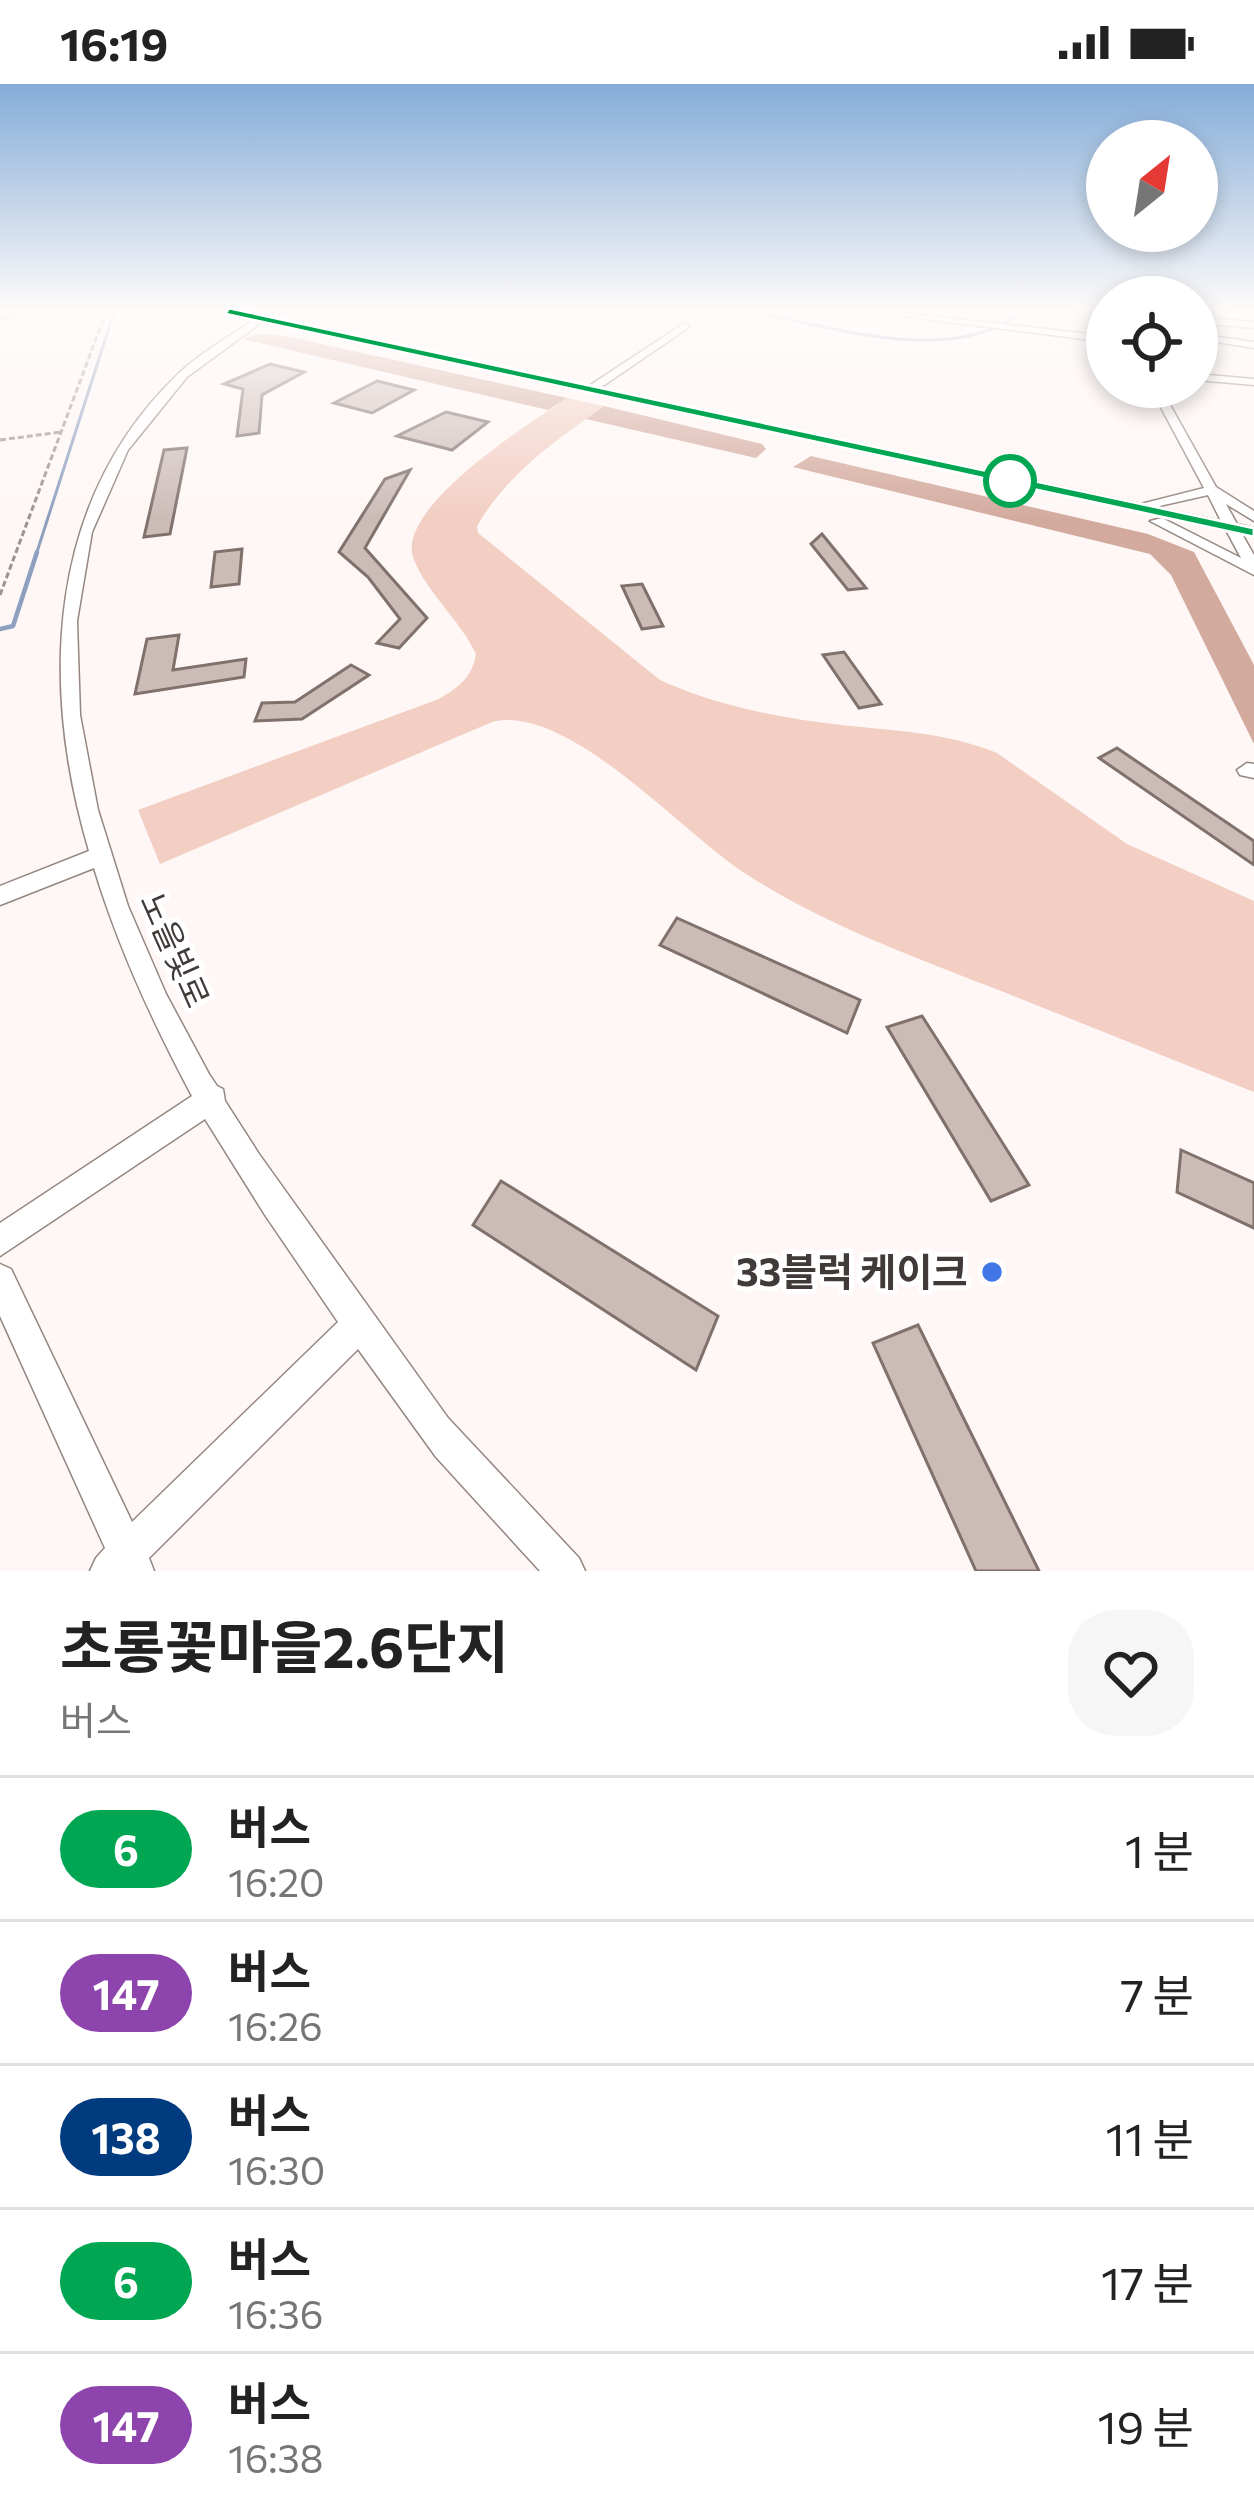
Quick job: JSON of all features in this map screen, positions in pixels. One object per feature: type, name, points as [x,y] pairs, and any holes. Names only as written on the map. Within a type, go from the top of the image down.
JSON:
[{"type":"street","name":"노을빛로","points":[[172,381],[139,418],[99,489],[75,562],[68,686],[78,763],[100,856],[156,999],[280,1215],[448,1445],[566,1571]]},
{"type":"street","points":[[561,381],[1254,532]]},
{"type":"street","points":[[592,388],[602,381]]},
{"type":"street","points":[[1167,408],[1254,569]]},
{"type":"street","points":[[1123,506],[1171,502],[1214,490],[1254,517]]},
{"type":"street","points":[[1123,506],[1254,569]]},
{"type":"street","points":[[0,896],[100,856]]},
{"type":"street","points":[[0,1241],[213,1098]]},
{"type":"street","points":[[0,1280],[123,1566],[360,1324]]},
{"type":"path","points":[[0,595],[80,381]]},
{"type":"path","points":[[0,440],[61,432]]},
{"type":"shaded area","points":[[425,381],[492,381],[567,398],[548,410]]},
{"type":"shaded area","points":[[567,398],[604,406],[518,474],[489,507],[477,526],[478,533],[660,680],[749,710],[939,736],[997,753],[1127,844],[1254,901],[1254,1092],[833,922],[743,872],[588,751],[522,721],[492,722],[160,864],[138,810],[439,699],[464,681],[476,654],[420,572],[413,539],[424,517],[469,469]]},
{"type":"shaded area","points":[[604,406],[762,444],[766,449],[756,458],[586,419]]},
{"type":"shaded area","points":[[811,456],[1148,534],[1194,552],[1254,665],[1254,744],[1171,575],[1150,554],[793,467]]},
{"type":"building","points":[[287,381],[262,395],[259,433],[237,436],[243,389],[224,384]]},
{"type":"building","points":[[376,381],[414,390],[372,413],[334,403]]},
{"type":"building","points":[[446,412],[488,422],[452,450],[397,436]]},
{"type":"building","points":[[187,448],[170,534],[144,537],[164,450]]},
{"type":"building","points":[[410,470],[365,548],[427,618],[399,648],[377,643],[400,619],[368,577],[339,552],[385,479]]},
{"type":"building","points":[[822,534],[866,588],[848,590],[811,544]]},
{"type":"building","points":[[242,549],[239,584],[211,587],[215,552]]},
{"type":"building","points":[[642,584],[663,626],[642,629],[622,586]]},
{"type":"building","points":[[179,635],[173,670],[246,659],[244,677],[135,694],[147,639]]},
{"type":"building","points":[[844,652],[881,704],[859,708],[823,655]]},
{"type":"building","points":[[351,665],[369,675],[302,719],[255,721],[262,703],[295,702]]},
{"type":"building","points":[[1117,748],[1254,841],[1254,865],[1099,758]]},
{"type":"building","points":[[677,918],[860,1000],[847,1033],[660,945]]},
{"type":"building","points":[[922,1016],[1029,1185],[991,1201],[887,1027]]},
{"type":"building","points":[[1181,1150],[1254,1183],[1254,1228],[1177,1192]]},
{"type":"building","points":[[501,1181],[718,1316],[696,1370],[473,1225]]},
{"type":"building","points":[[918,1325],[1039,1571],[976,1571],[873,1343]]},
{"type":"waterway","points":[[36,555],[92,381]]},
{"type":"waterway","points":[[0,629],[13,626],[37,552]]},
{"type":"bus line","name":"6","points":[[558,381],[1254,532]]},
{"type":"place","name":"33블럭 케이크","points":[[992,1272]]}]
